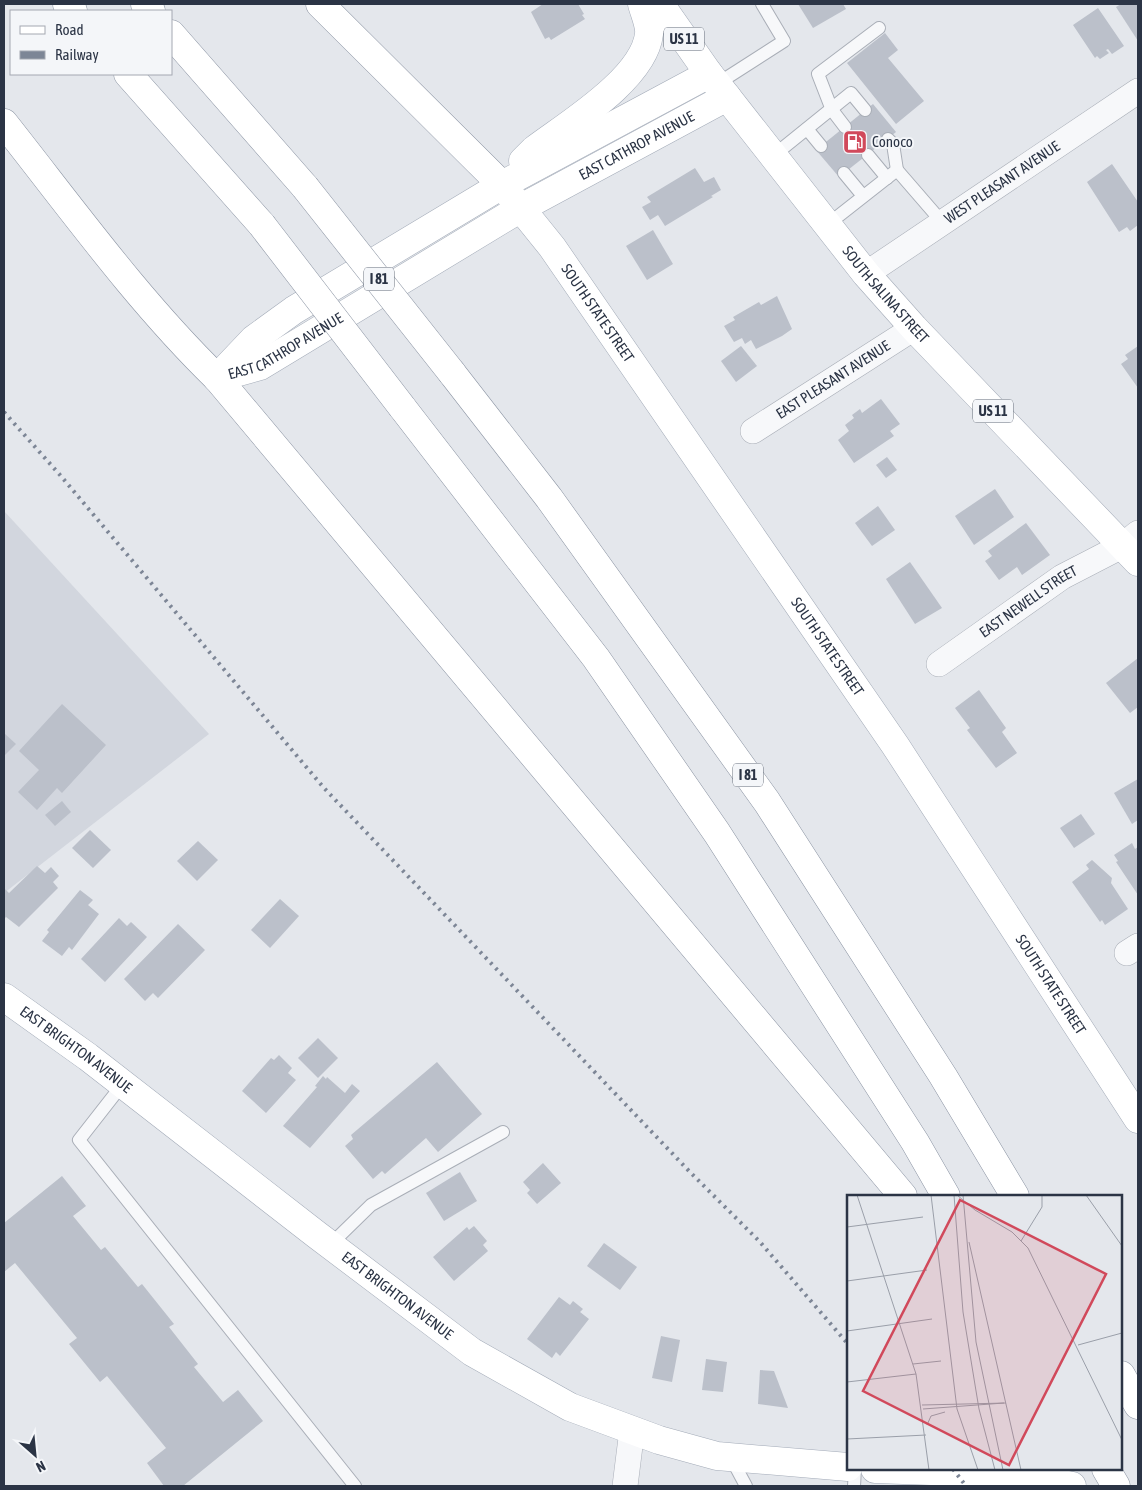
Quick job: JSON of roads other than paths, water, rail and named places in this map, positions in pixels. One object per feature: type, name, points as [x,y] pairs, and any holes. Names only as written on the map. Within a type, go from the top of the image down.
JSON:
[{"type":"main road","name":"SOUTH STATE STREET","points":[[320,4],[502,185],[552,248],[895,745],[1138,1119]]},
{"type":"main road","points":[[502,185],[534,150],[623,81],[641,57],[649,33],[642,4]]},
{"type":"main road","name":"SOUTH SALINA STREET","points":[[660,4],[717,85],[866,274],[914,328],[1133,547]]},
{"type":"main road","name":"I 81","points":[[172,35],[305,187],[550,498],[767,802],[938,1068],[1013,1195]]},
{"type":"main road","points":[[129,75],[262,225],[596,658],[706,818],[915,1142],[945,1195]]},
{"type":"main road","name":"EAST CATHROP AVENUE","points":[[217,378],[254,339],[294,310],[502,185],[717,85]]},
{"type":"main road","name":"EAST CATHROP AVENUE","points":[[217,378],[260,366],[521,208],[717,85]]},
{"type":"main road","points":[[4,123],[126,277],[188,349],[217,378],[902,1195]]},
{"type":"main road","name":"EAST BRIGHTON AVENUE","points":[[4,997],[472,1352],[570,1408],[659,1440],[731,1458],[847,1467]]},
{"type":"main road","points":[[903,1470],[1016,1474],[1072,1486]]},
{"type":"main road","points":[[1107,1470],[1116,1486]]},
{"type":"street","name":"WEST PLEASANT AVENUE","points":[[866,274],[1138,90]]},
{"type":"street","name":"EAST PLEASANT AVENUE","points":[[753,431],[914,328]]},
{"type":"street","name":"EAST NEWELL STREET","points":[[939,664],[1062,577],[1133,547]]},
{"type":"street","points":[[625,1486],[632,1430]]},
{"type":"lane","points":[[717,85],[784,41],[762,4]]},
{"type":"lane","points":[[845,126],[832,110],[818,74],[879,28]]},
{"type":"lane","points":[[773,156],[851,93],[865,110]]},
{"type":"lane","points":[[807,129],[822,146]]},
{"type":"lane","points":[[888,138],[893,144],[892,174]]},
{"type":"lane","points":[[868,155],[892,174],[942,222]]},
{"type":"lane","points":[[844,173],[863,196]]},
{"type":"lane","points":[[827,225],[892,174]]},
{"type":"lane","points":[[122,1085],[79,1140],[355,1486]]},
{"type":"lane","points":[[330,1245],[371,1205],[503,1132]]},
{"type":"lane","points":[[731,1458],[746,1486]]},
{"type":"lane","points":[[854,1486],[855,1470]]},
{"type":"railway","points":[[4,412],[60,475],[324,788],[689,1171],[760,1242],[847,1343]]},
{"type":"railway","points":[[954,1470],[966,1486]]},
{"type":"place","name":"Conoco","points":[[855,142]]}]
